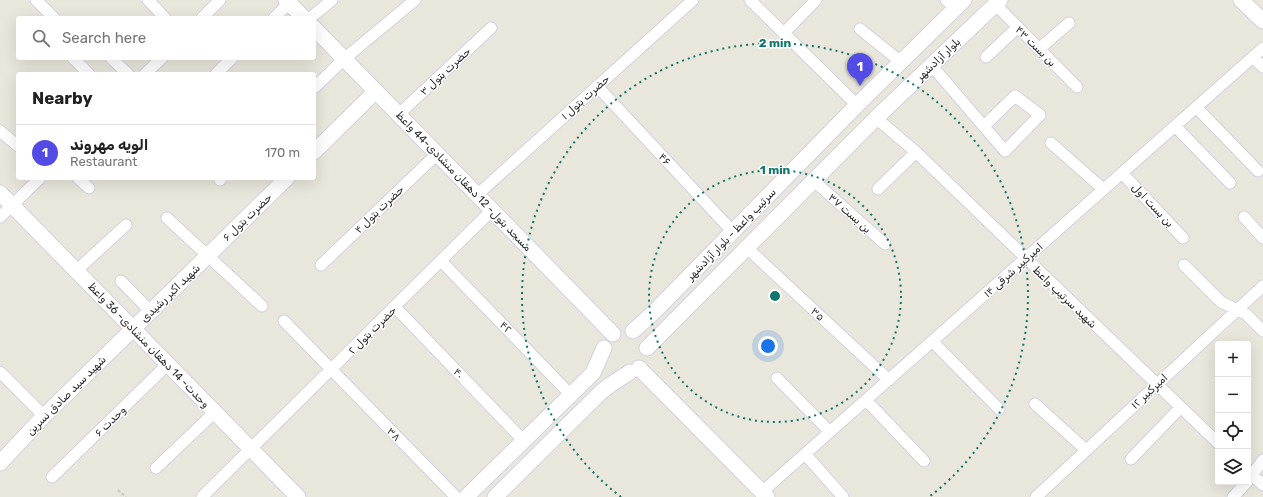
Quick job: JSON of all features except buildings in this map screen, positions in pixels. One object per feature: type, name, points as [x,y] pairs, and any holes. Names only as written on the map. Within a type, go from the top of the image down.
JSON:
[{"type":"street","points":[[36,0],[52,16]]},
{"type":"street","points":[[148,0],[163,16]]},
{"type":"street","points":[[204,16],[220,0]]},
{"type":"street","points":[[312,16],[332,0]]},
{"type":"street","points":[[316,86],[344,59],[415,0]]},
{"type":"street","name":"حضرت بتول ۱","points":[[477,195],[694,0]]},
{"type":"street","points":[[750,0],[857,105]]},
{"type":"street","points":[[784,33],[816,0]]},
{"type":"street","points":[[1241,0],[1263,21]]},
{"type":"street","points":[[276,16],[288,1],[302,16]]},
{"type":"street","name":"بن بست ۴۳","points":[[997,2],[1018,27],[1077,87]]},
{"type":"street","name":"بلوار آزادشهر","points":[[876,118],[932,66],[997,2]]},
{"type":"street","name":"سرتیپ واعظ - بلوار آزادشهر","points":[[633,331],[654,312],[901,62],[955,3]]},
{"type":"street","points":[[1039,49],[1069,23]]},
{"type":"street","points":[[986,57],[1018,27]]},
{"type":"street","name":"حضرت بتول ۳","points":[[399,114],[491,28]]},
{"type":"street","points":[[860,29],[901,62]]},
{"type":"street","name":"مسجد بتول- 12 دهقان منشادی-44 واعظ","points":[[316,30],[613,334]]},
{"type":"street","name":"۱۴ امیرکبیر شرقی","points":[[765,495],[805,454],[1263,48]]},
{"type":"street","points":[[1253,57],[1263,67]]},
{"type":"street","points":[[75,60],[87,72]]},
{"type":"street","points":[[113,60],[126,72]]},
{"type":"street","points":[[147,72],[157,60]]},
{"type":"street","points":[[218,72],[230,60]]},
{"type":"street","points":[[932,66],[1005,151],[1040,115],[1016,96],[984,126]]},
{"type":"street","name":"۴۶","points":[[597,86],[733,232]]},
{"type":"street","points":[[316,150],[376,91]]},
{"type":"street","points":[[1196,107],[1258,171]]},
{"type":"street","name":"سرتیپ واعظ - بلوار آزادشهر","points":[[647,348],[876,118]]},
{"type":"street","name":"شهید سرتیپ واعظ","points":[[876,118],[916,152],[1025,259],[1215,440]]},
{"type":"street","points":[[1175,126],[1230,183]]},
{"type":"street","points":[[0,131],[16,144]]},
{"type":"street","points":[[1051,143],[1103,189]]},
{"type":"street","points":[[878,189],[916,152]]},
{"type":"street","name":"حضرت بتول ۴","points":[[321,265],[437,154]]},
{"type":"street","name":"بن بست اول","points":[[1122,173],[1183,238]]},
{"type":"street","points":[[0,217],[38,180]]},
{"type":"street","points":[[80,180],[89,188]]},
{"type":"street","name":"حضرت بتول ۶","points":[[207,256],[285,180]]},
{"type":"street","name":"بن بست ۳۷","points":[[814,181],[886,244]]},
{"type":"street","name":"وحدت- 14 دهقان منشادی- 36 واعظ","points":[[0,193],[298,497]]},
{"type":"street","name":"حضرت بتول ۲","points":[[202,497],[492,210]]},
{"type":"street","points":[[167,218],[262,306]]},
{"type":"street","points":[[1244,218],[1263,238]]},
{"type":"street","points":[[76,271],[126,225]]},
{"type":"street","name":"۳۵","points":[[747,248],[889,380]]},
{"type":"street","name":"شهید اکبر رشیدی","points":[[133,329],[207,256]]},
{"type":"street","name":"۴۲","points":[[442,261],[570,394]]},
{"type":"street","points":[[1184,266],[1221,302],[1246,314],[1263,330]]},
{"type":"street","points":[[121,281],[151,312]]},
{"type":"street","name":"امیرکبیر ۱۲","points":[[1036,497],[1263,286]]},
{"type":"street","name":"۴۰","points":[[395,307],[523,440]]},
{"type":"street","name":"۳۸","points":[[284,321],[456,497]]},
{"type":"street","name":"شهید سید صادق نسرین","points":[[1,459],[133,329]]},
{"type":"street","points":[[466,497],[593,373],[608,338],[613,334],[626,330],[633,331],[642,337],[647,348],[646,359],[634,370],[610,384],[601,392],[497,496]]},
{"type":"street","points":[[932,341],[1000,409]]},
{"type":"street","points":[[604,348],[607,361],[611,367],[623,372],[634,370]]},
{"type":"street","name":"وحدت ۶","points":[[52,478],[168,364]]},
{"type":"street","points":[[634,370],[765,495]]},
{"type":"street","points":[[0,372],[44,416]]},
{"type":"street","points":[[777,378],[830,432]]},
{"type":"street","points":[[866,400],[924,461]]},
{"type":"street","points":[[1035,404],[1086,450]]},
{"type":"street","points":[[1131,460],[1180,408]]},
{"type":"street","points":[[156,468],[215,412]]},
{"type":"street","points":[[805,454],[843,497]]},
{"type":"street","points":[[1251,475],[1263,460]]},
{"type":"street","points":[[1251,478],[1263,485]]},
{"type":"street","points":[[1233,497],[1243,485]]},
{"type":"path","points":[[118,490],[126,497]]},
{"type":"place","name":"الویه مهروند","points":[[860,86]]}]
